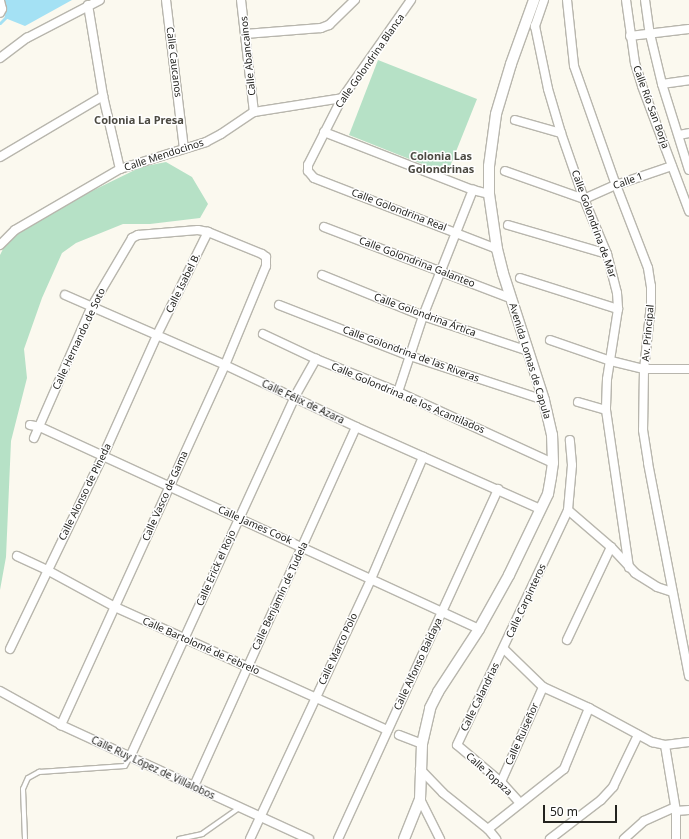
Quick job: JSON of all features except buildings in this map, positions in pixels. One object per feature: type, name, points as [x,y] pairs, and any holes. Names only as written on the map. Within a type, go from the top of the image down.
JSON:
[{"type":"street","points":[[2,53],[88,4],[100,0]]},
{"type":"street","name":"Calle Caucanos","points":[[166,0],[184,148]]},
{"type":"street","name":"Calle Abancainos","points":[[241,0],[254,112]]},
{"type":"street","points":[[245,34],[321,28],[329,25],[355,0]]},
{"type":"street","name":"Calle Golondrina Blanca","points":[[308,165],[342,98],[411,0]]},
{"type":"street","name":"Avenida Lomas de Capula","points":[[404,839],[420,799],[420,769],[426,720],[438,692],[479,629],[510,575],[548,494],[553,463],[552,435],[544,400],[510,298],[497,249],[489,194],[489,166],[496,114],[511,64],[534,0]]},
{"type":"street","name":"Calle Golondrina de Mar","points":[[544,0],[535,26],[544,75],[561,133],[584,199],[615,279],[618,309],[607,379],[606,410],[629,567]]},
{"type":"street","name":"Av. Principal","points":[[568,0],[574,66],[616,185],[648,268],[651,304],[644,369],[643,430],[672,592],[689,676]]},
{"type":"street","name":"Calle Río San Borja","points":[[626,0],[630,36],[642,86],[689,211]]},
{"type":"street","name":"Calle Río San Borja","points":[[645,0],[650,34],[662,84],[689,170]]},
{"type":"street","points":[[0,13],[2,8],[1,2]]},
{"type":"street","points":[[88,4],[103,96],[120,169]]},
{"type":"street","points":[[630,36],[689,29]]},
{"type":"street","points":[[662,84],[689,80]]},
{"type":"street","points":[[0,157],[103,96]]},
{"type":"street","name":"Calle Mendocinos","points":[[0,245],[15,230],[120,169],[221,134],[254,112],[342,98]]},
{"type":"street","points":[[514,120],[561,133]]},
{"type":"street","points":[[324,132],[473,190],[489,194]]},
{"type":"street","points":[[678,135],[689,133]]},
{"type":"street","name":"Calle Golondrina Real","points":[[308,165],[308,171],[314,178],[497,249]]},
{"type":"street","name":"Calle 1","points":[[584,199],[616,185],[672,166]]},
{"type":"street","points":[[504,171],[584,199]]},
{"type":"street","points":[[398,392],[423,316],[473,190]]},
{"type":"street","points":[[508,225],[606,254]]},
{"type":"street","name":"Calle Golondrina Galanteo","points":[[324,227],[510,298]]},
{"type":"street","name":"Calle Hernando de Soto","points":[[34,438],[92,306],[132,238],[138,235],[190,229],[208,232]]},
{"type":"street","name":"Calle Vasco de Gama","points":[[61,725],[225,365],[266,266],[266,257],[262,254],[208,232]]},
{"type":"street","name":"Calle Isabel B.","points":[[158,335],[208,232]]},
{"type":"street","name":"Calle Golondrina Ártica","points":[[322,275],[423,316],[528,351]]},
{"type":"street","points":[[520,278],[618,309]]},
{"type":"street","name":"Calle Félix de Azara","points":[[65,295],[225,365],[356,427],[540,509]]},
{"type":"street","name":"Calle Golondrina de las Riveras","points":[[279,305],[410,356],[544,400]]},
{"type":"street","name":"Calle Golondrina de los Acantilados","points":[[262,334],[316,359],[398,392],[553,463]]},
{"type":"street","name":"Calle Alonso de Pineda","points":[[10,648],[103,456],[158,335]]},
{"type":"street","points":[[550,340],[644,369],[689,369]]},
{"type":"street","name":"Calle Erick el Rojo","points":[[130,757],[294,398],[316,359]]},
{"type":"street","points":[[578,402],[606,410]]},
{"type":"street","name":"Calle James Cook","points":[[30,424],[40,427],[303,547],[479,629]]},
{"type":"street","name":"Calle Benjamín de Tudela","points":[[194,786],[356,427]]},
{"type":"street","name":"Calle Carpinteros","points":[[570,440],[572,464],[568,510],[504,649],[543,687],[589,708],[652,742],[665,745]]},
{"type":"street","name":"Calle Marco Polo","points":[[250,839],[371,579],[423,457]]},
{"type":"street","name":"Calle Alfonso Baldaya","points":[[338,839],[498,489]]},
{"type":"street","points":[[568,510],[611,547],[629,567],[645,581],[672,592]]},
{"type":"street","points":[[567,640],[611,547]]},
{"type":"street","name":"Calle Bartolomé de Febrelo","points":[[17,556],[47,570],[115,607],[387,730]]},
{"type":"street","name":"Calle Calandrias","points":[[457,745],[504,649]]},
{"type":"street","name":"Calle Ruiseñor","points":[[500,782],[543,687]]},
{"type":"street","name":"Calle Ruy López de Villalobos","points":[[0,691],[61,725],[309,839]]},
{"type":"street","points":[[488,829],[564,769],[589,708]]},
{"type":"street","points":[[399,735],[422,744]]},
{"type":"street","points":[[550,839],[601,800],[613,787],[638,735]]},
{"type":"street","points":[[676,839],[676,809],[665,745],[689,742]]},
{"type":"street","name":"Calle Topaza","points":[[457,745],[500,782],[520,803]]},
{"type":"street","points":[[420,769],[443,793],[488,829],[496,839]]},
{"type":"street","points":[[420,799],[440,839]]},
{"type":"street","points":[[624,839],[644,821],[676,809],[689,810]]},
{"type":"lane","points":[[25,839],[23,789],[28,778],[39,772],[125,766],[130,757]]},
{"type":"lane","points":[[179,839],[202,834],[239,807]]},
{"type":"green space","points":[[378,60],[477,99],[447,174],[349,135]]},
{"type":"green space","points":[[166,162],[192,177],[208,204],[200,218],[150,224],[123,224],[76,243],[62,253],[42,298],[24,349],[27,378],[11,441],[6,557],[0,590],[0,255],[7,241],[55,209],[141,167]]},
{"type":"water","points":[[2,0],[72,0],[25,26],[5,18]]},
{"type":"waterway","points":[[0,23],[7,16]]},
{"type":"district","name":"Colonia La Presa","points":[[139,120]]},
{"type":"district","name":"Colonia Las Golondrinas","points":[[441,163]]}]
